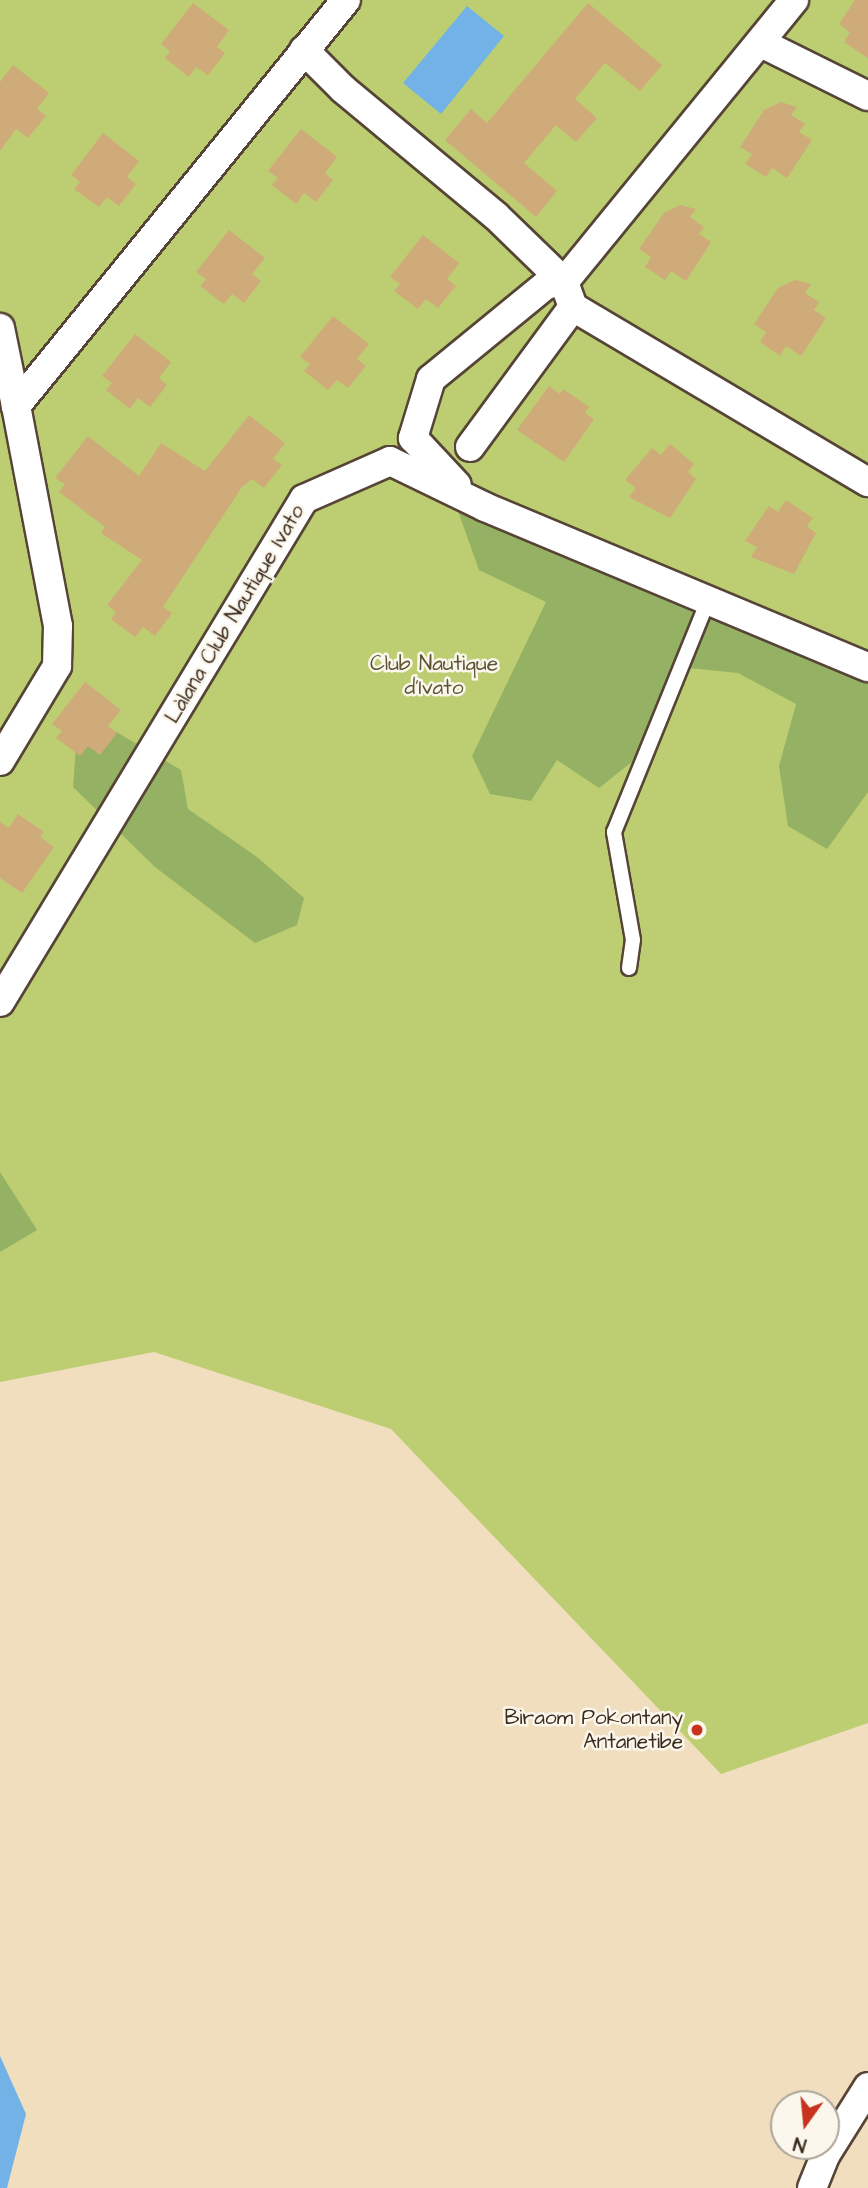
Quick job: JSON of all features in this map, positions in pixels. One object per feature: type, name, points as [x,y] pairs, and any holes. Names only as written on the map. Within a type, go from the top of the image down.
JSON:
[{"type":"street","points":[[16,406],[346,0]]},
{"type":"street","points":[[470,447],[568,295],[794,0]]},
{"type":"street","points":[[761,43],[868,96]]},
{"type":"street","points":[[304,50],[344,89],[496,216],[568,295]]},
{"type":"street","points":[[476,502],[413,438],[422,398],[431,379],[497,322],[548,284],[868,482]]},
{"type":"street","points":[[0,328],[58,626],[57,666],[0,761]]},
{"type":"street","name":"Làlana Club Nautique Ivato","points":[[0,1002],[304,499],[390,461],[476,502],[868,667]]},
{"type":"street","points":[[811,2188],[826,2154],[868,2087]]},
{"type":"lane","points":[[629,968],[633,940],[614,832],[708,600]]},
{"type":"green space","name":"Club Nautique d'Ivato","points":[[0,0],[868,0],[868,1723],[721,1774],[391,1429],[154,1352],[0,1382]]},
{"type":"green space","points":[[458,511],[514,518],[868,668],[868,792],[827,849],[788,826],[779,766],[796,704],[738,673],[689,668],[642,754],[599,788],[557,760],[531,801],[490,794],[472,756],[546,602],[479,570]]},
{"type":"green space","points":[[78,722],[106,726],[181,770],[188,809],[257,857],[304,898],[297,925],[255,943],[155,867],[73,787]]},
{"type":"green space","points":[[0,1172],[37,1230],[0,1252]]},
{"type":"water","points":[[467,6],[504,36],[441,114],[403,83]]},
{"type":"water","points":[[0,2056],[26,2114],[7,2188],[0,2188]]},
{"type":"building","points":[[855,0],[868,0],[868,58],[844,42],[850,32],[839,24]]},
{"type":"building","points":[[193,3],[229,30],[217,47],[225,53],[208,75],[196,67],[189,77],[165,58],[170,51],[161,44]]},
{"type":"building","points":[[588,3],[662,65],[640,91],[605,63],[575,99],[597,118],[576,142],[556,125],[524,163],[557,191],[536,217],[445,140],[471,109],[487,123]]},
{"type":"building","points":[[13,65],[49,93],[37,109],[46,116],[28,138],[16,129],[0,151],[0,82]]},
{"type":"building","points":[[781,102],[797,107],[791,115],[805,124],[799,132],[812,140],[787,178],[772,168],[766,177],[745,164],[752,154],[740,147],[764,110]]},
{"type":"building","points":[[301,129],[337,157],[325,173],[333,180],[316,202],[304,193],[296,204],[272,185],[278,178],[268,171]]},
{"type":"building","points":[[103,133],[139,161],[127,177],[136,184],[119,206],[107,197],[99,207],[74,189],[80,182],[71,175]]},
{"type":"building","points":[[680,205],[696,209],[690,217],[704,227],[699,234],[711,242],[686,281],[671,271],[665,280],[645,267],[651,257],[639,249],[664,213]]},
{"type":"building","points":[[229,230],[265,258],[252,274],[261,281],[244,303],[232,294],[224,304],[200,286],[206,279],[196,272]]},
{"type":"building","points":[[423,235],[459,263],[447,279],[456,286],[438,308],[426,299],[418,309],[394,291],[400,284],[390,277]]},
{"type":"building","points":[[795,280],[811,284],[805,293],[819,302],[814,310],[826,318],[801,356],[786,346],[780,356],[760,342],[766,332],[754,324],[778,288]]},
{"type":"building","points":[[333,316],[369,344],[357,359],[366,366],[348,388],[337,380],[328,390],[304,371],[310,364],[300,357]]},
{"type":"building","points":[[135,334],[171,362],[159,378],[167,385],[150,407],[138,398],[130,409],[106,390],[112,383],[102,376]]},
{"type":"building","points":[[549,386],[560,394],[563,389],[589,407],[585,413],[594,419],[564,462],[517,430]]},
{"type":"building","points":[[249,415],[285,443],[273,459],[282,465],[264,488],[252,479],[242,487],[163,607],[172,613],[155,636],[143,627],[135,637],[111,619],[116,612],[107,605],[142,560],[101,533],[105,527],[59,492],[65,484],[55,478],[88,436],[139,476],[161,443],[205,471]]},
{"type":"building","points":[[670,444],[694,464],[688,472],[696,479],[670,518],[629,497],[636,488],[625,480],[652,448],[661,455]]},
{"type":"building","points":[[786,500],[813,518],[807,526],[816,533],[794,574],[751,557],[757,547],[745,541],[769,506],[778,512]]},
{"type":"building","points":[[85,682],[121,710],[108,726],[117,733],[100,755],[88,746],[80,756],[56,738],[62,731],[52,724]]},
{"type":"building","points":[[18,814],[44,832],[40,837],[54,847],[22,893],[0,878],[0,822],[9,828]]},
{"type":"place","name":"Biraom Pokontany Antanetibe","points":[[697,1730]]}]
